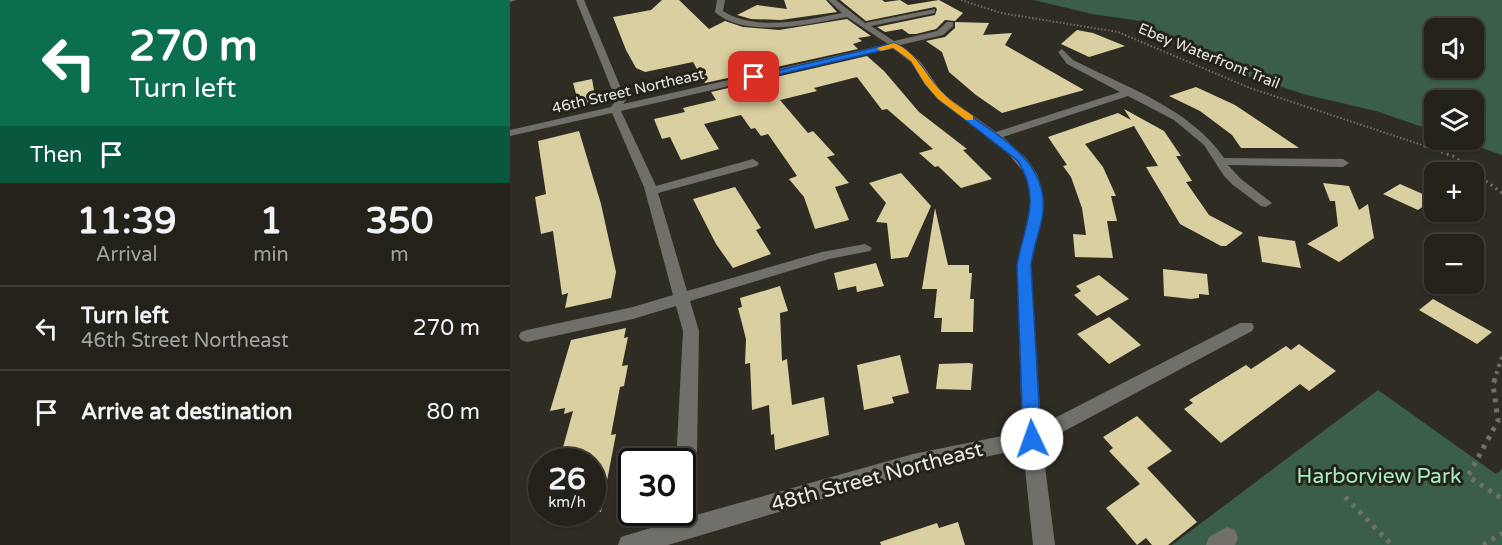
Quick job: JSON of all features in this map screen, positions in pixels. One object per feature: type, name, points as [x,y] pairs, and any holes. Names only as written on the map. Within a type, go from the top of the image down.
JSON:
[{"type":"street","points":[[580,0],[621,100],[615,109],[651,191],[691,331],[684,530]]},
{"type":"street","points":[[722,0],[718,12],[722,16],[749,23],[787,24],[850,14]]},
{"type":"street","points":[[832,0],[914,60],[928,83],[941,97],[1022,159],[1032,175],[1036,189],[1037,212],[1027,244],[1024,265],[1032,439],[1044,545]]},
{"type":"street","points":[[865,25],[932,11]]},
{"type":"street","name":"46th Street Northeast","points":[[510,133],[893,45],[940,33],[950,24]]},
{"type":"street","points":[[1062,52],[1070,62],[1130,92],[1194,129],[1208,143],[1237,182],[1266,203]]},
{"type":"street","points":[[994,136],[1130,92]]},
{"type":"street","points":[[1220,161],[1343,163]]},
{"type":"street","points":[[651,191],[753,163]]},
{"type":"street","points":[[527,336],[682,300],[827,255],[865,248]]},
{"type":"street","name":"48th Street Northeast","points":[[629,545],[913,463],[1032,439],[1246,327]]},
{"type":"path","name":"Ebey Waterfront Trail","points":[[961,0],[1001,14],[1118,32],[1250,88],[1355,121],[1453,156],[1502,193]]},
{"type":"path","points":[[1502,357],[1493,384],[1498,421],[1468,476],[1502,499]]},
{"type":"path","points":[[1345,497],[1392,545]]},
{"type":"path","points":[[1483,545],[1502,533]]},
{"type":"green space","points":[[1034,0],[1502,0],[1502,155],[1484,149],[1484,90],[1424,90],[1424,128],[1376,111],[1307,95],[1247,76],[1170,41],[1147,22],[1092,14]]},
{"type":"green space","name":"Harborview Park","points":[[1378,390],[1496,474],[1502,469],[1502,545],[1172,545]]},
{"type":"building","points":[[662,0],[679,0],[709,29],[725,21],[743,27],[779,30],[847,19],[871,36],[858,38],[862,41],[853,44],[858,49],[705,83],[693,62],[645,72],[636,68],[626,50],[613,17],[651,10]]},
{"type":"building","points":[[784,0],[826,0],[837,12],[781,20],[751,19],[737,15],[757,5],[787,9]]},
{"type":"building","points":[[840,0],[882,0],[885,2],[900,0],[908,5],[939,0],[963,13],[955,21],[945,20],[936,29],[916,34],[909,34],[902,29],[885,32],[877,27],[935,15],[937,9],[935,7],[866,21]]},
{"type":"building","points":[[955,22],[989,23],[983,35],[1012,33],[1005,45],[1084,90],[1002,113],[949,72],[942,52],[926,41],[945,37],[955,28]]},
{"type":"building","points":[[1077,30],[1093,33],[1125,46],[1089,57],[1061,44]]},
{"type":"building","points":[[867,56],[884,71],[919,112],[967,149],[963,150],[992,179],[961,188],[938,166],[935,167],[919,153],[933,149],[887,109],[882,110],[857,77],[814,88],[817,91],[780,100],[808,133],[813,131],[835,155],[827,157],[849,183],[835,187],[849,220],[815,229],[804,197],[789,179],[797,176],[768,134],[761,136],[755,128],[751,129],[741,115],[704,124],[719,149],[681,160],[670,137],[662,139],[654,119],[685,112],[683,108],[716,100],[711,92]]},
{"type":"building","points":[[592,79],[596,101],[579,105],[573,83]]},
{"type":"building","points":[[1196,87],[1235,105],[1299,148],[1241,148],[1232,135],[1200,111],[1169,96]]},
{"type":"building","points":[[1124,109],[1164,131],[1181,156],[1176,156],[1192,181],[1186,182],[1209,215],[1243,233],[1226,246],[1221,246],[1180,224],[1146,167],[1158,166],[1134,126],[1085,144],[1103,167],[1116,196],[1111,196],[1117,221],[1107,221],[1113,258],[1075,257],[1073,234],[1086,235],[1082,208],[1071,177],[1063,166],[1067,165],[1048,137],[1118,113],[1131,120]]},
{"type":"building","points":[[579,131],[601,204],[616,272],[611,298],[565,308],[568,293],[562,295],[553,231],[541,234],[535,197],[546,194],[538,141]]},
{"type":"building","points":[[901,173],[931,206],[908,257],[891,259],[887,223],[876,222],[886,203],[869,183]]},
{"type":"building","points":[[1323,183],[1349,186],[1359,210],[1368,204],[1374,238],[1339,262],[1307,244],[1338,226],[1335,201],[1330,201]]},
{"type":"building","points":[[1400,184],[1424,195],[1424,206],[1418,210],[1383,194]]},
{"type":"building","points":[[735,187],[761,228],[756,230],[771,254],[733,268],[716,244],[693,199]]},
{"type":"building","points":[[935,208],[948,265],[969,265],[969,273],[972,273],[970,299],[974,299],[973,332],[941,332],[942,318],[934,318],[937,289],[922,289]]},
{"type":"building","points":[[1258,236],[1295,241],[1301,268],[1262,262]]},
{"type":"building","points":[[876,263],[884,286],[857,292],[856,286],[838,290],[834,273]]},
{"type":"building","points":[[1163,269],[1207,274],[1209,295],[1199,294],[1199,298],[1191,299],[1164,296]]},
{"type":"building","points":[[1099,275],[1129,299],[1097,316],[1074,295],[1081,291],[1076,286]]},
{"type":"building","points":[[780,286],[788,311],[780,313],[782,361],[787,359],[792,405],[824,397],[829,435],[775,450],[774,434],[771,435],[769,405],[752,410],[750,363],[745,364],[746,339],[738,308],[742,307],[740,298]]},
{"type":"building","points":[[1433,299],[1492,332],[1477,344],[1419,310]]},
{"type":"building","points":[[1109,317],[1141,345],[1109,364],[1077,334]]},
{"type":"building","points":[[626,328],[624,338],[628,337],[622,366],[628,365],[624,386],[620,387],[611,435],[616,434],[606,486],[606,448],[563,448],[573,411],[564,414],[565,408],[550,411],[571,340]]},
{"type":"building","points":[[1299,344],[1336,371],[1309,391],[1300,384],[1221,443],[1184,409],[1193,403],[1189,400],[1246,365],[1251,369],[1286,346],[1291,350]]},
{"type":"building","points":[[900,355],[909,393],[892,397],[894,403],[864,410],[857,365]]},
{"type":"building","points":[[939,364],[973,364],[971,390],[936,389]]},
{"type":"building","points":[[1137,416],[1172,451],[1147,468],[1197,522],[1168,545],[1152,545],[1146,538],[1137,545],[1106,508],[1140,484],[1109,451],[1113,448],[1103,437]]},
{"type":"building","points":[[958,522],[965,545],[881,545],[880,542],[937,523],[939,528]]},
{"type":"slow traffic","points":[[881,48],[894,45],[914,60],[928,83],[941,97],[970,118]]},
{"type":"route","points":[[754,77],[894,45],[914,60],[928,83],[941,97],[1022,159],[1032,175],[1036,189],[1037,212],[1027,244],[1024,265],[1032,439]]}]
